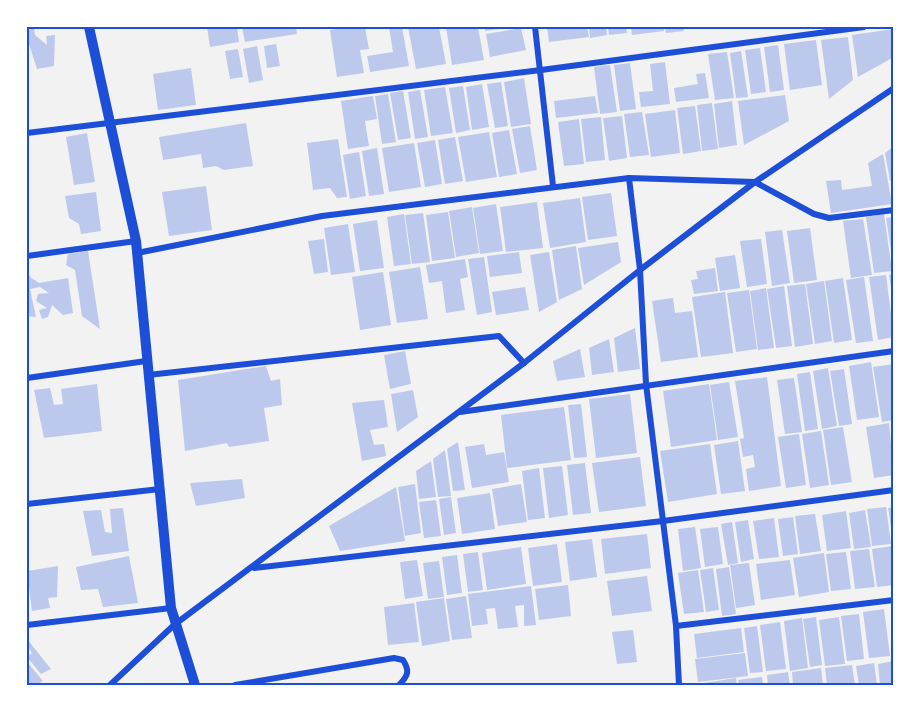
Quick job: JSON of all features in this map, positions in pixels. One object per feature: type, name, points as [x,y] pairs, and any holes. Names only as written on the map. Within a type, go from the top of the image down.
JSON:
[{"type":"street","points":[[89,27],[136,241],[171,608],[174,625],[195,685]]},
{"type":"street","points":[[535,27],[553,186]]},
{"type":"street","points":[[27,132],[541,70],[864,27]]},
{"type":"street","points":[[110,685],[174,625],[524,363],[755,182],[894,88]]},
{"type":"street","points":[[629,178],[640,270],[646,384],[676,626],[680,685]]},
{"type":"street","points":[[137,253],[322,216],[629,178],[755,182],[814,214],[830,218],[894,210]]},
{"type":"street","points":[[27,256],[136,241]]},
{"type":"street","points":[[147,375],[499,336],[524,363]]},
{"type":"street","points":[[459,412],[894,351]]},
{"type":"street","points":[[27,378],[146,362]]},
{"type":"street","points":[[27,504],[161,489]]},
{"type":"street","points":[[253,568],[663,521],[894,490]]},
{"type":"street","points":[[676,626],[894,600]]},
{"type":"street","points":[[27,625],[171,608]]},
{"type":"street","points":[[235,685],[394,658],[403,660],[408,668],[407,677],[399,685]]},
{"type":"building","points":[[27,27],[34,27],[35,35],[47,45],[46,36],[55,35],[54,66],[37,69],[27,38]]},
{"type":"building","points":[[207,27],[237,27],[239,42],[210,47]]},
{"type":"building","points":[[242,27],[296,27],[297,34],[245,42]]},
{"type":"building","points":[[365,27],[369,49],[360,50],[364,73],[337,77],[330,30]]},
{"type":"building","points":[[389,27],[402,27],[409,66],[370,72],[367,56],[393,52]]},
{"type":"building","points":[[408,27],[439,27],[446,64],[416,69]]},
{"type":"building","points":[[446,27],[478,27],[484,60],[452,65]]},
{"type":"building","points":[[485,27],[505,27],[505,28],[485,31]]},
{"type":"building","points":[[547,27],[587,27],[589,37],[549,42]]},
{"type":"building","points":[[589,27],[606,27],[607,35],[590,38]]},
{"type":"building","points":[[608,27],[626,27],[627,33],[609,35]]},
{"type":"building","points":[[631,27],[664,27],[664,31],[632,35]]},
{"type":"building","points":[[665,27],[683,27],[684,31],[666,33]]},
{"type":"building","points":[[521,28],[526,50],[490,57],[486,34]]},
{"type":"building","points":[[894,29],[894,57],[858,77],[852,35]]},
{"type":"building","points":[[848,37],[853,80],[829,99],[821,40]]},
{"type":"building","points":[[816,40],[822,85],[790,90],[784,44]]},
{"type":"building","points":[[276,44],[280,66],[267,68],[264,46]]},
{"type":"building","points":[[778,45],[784,90],[770,92],[764,47]]},
{"type":"building","points":[[257,46],[263,80],[249,83],[243,49]]},
{"type":"building","points":[[760,48],[766,92],[751,94],[745,50]]},
{"type":"building","points":[[238,49],[243,77],[230,79],[225,51]]},
{"type":"building","points":[[741,51],[748,97],[736,98],[730,53]]},
{"type":"building","points":[[727,52],[734,98],[715,100],[708,54]]},
{"type":"building","points":[[665,62],[670,104],[641,107],[639,92],[653,91],[650,64]]},
{"type":"building","points":[[630,63],[636,109],[620,111],[614,65]]},
{"type":"building","points":[[610,65],[617,112],[600,114],[594,67]]},
{"type":"building","points":[[191,68],[196,105],[158,110],[153,74]]},
{"type":"building","points":[[705,73],[709,98],[676,102],[674,88],[698,84],[696,74]]},
{"type":"building","points":[[524,78],[531,124],[511,127],[504,82]]},
{"type":"building","points":[[501,82],[508,126],[495,128],[487,84]]},
{"type":"building","points":[[482,84],[489,127],[472,130],[466,87]]},
{"type":"building","points":[[463,86],[470,130],[456,133],[449,88]]},
{"type":"building","points":[[445,87],[453,133],[431,136],[424,90]]},
{"type":"building","points":[[420,90],[428,137],[415,139],[408,92]]},
{"type":"building","points":[[403,91],[411,138],[398,140],[390,93]]},
{"type":"building","points":[[388,94],[396,142],[382,144],[375,96]]},
{"type":"building","points":[[785,95],[789,121],[744,145],[738,101]]},
{"type":"building","points":[[373,96],[377,119],[365,121],[369,146],[348,149],[341,101]]},
{"type":"building","points":[[595,96],[598,113],[556,118],[554,101]]},
{"type":"building","points":[[732,101],[737,145],[719,148],[714,104]]},
{"type":"building","points":[[712,103],[718,149],[702,151],[697,105]]},
{"type":"building","points":[[695,106],[701,151],[683,154],[677,108]]},
{"type":"building","points":[[675,110],[680,153],[651,157],[645,114]]},
{"type":"building","points":[[642,112],[649,155],[630,157],[624,114]]},
{"type":"building","points":[[622,116],[627,158],[609,161],[603,118]]},
{"type":"building","points":[[601,117],[605,160],[586,162],[581,119]]},
{"type":"building","points":[[579,119],[584,164],[564,166],[558,122]]},
{"type":"building","points":[[246,123],[253,166],[224,170],[216,166],[203,168],[201,154],[163,160],[159,137]]},
{"type":"building","points":[[530,126],[537,170],[520,173],[512,129]]},
{"type":"building","points":[[509,130],[517,174],[499,177],[492,133]]},
{"type":"building","points":[[489,132],[497,177],[466,182],[458,137]]},
{"type":"building","points":[[87,133],[95,182],[74,185],[66,137]]},
{"type":"building","points":[[455,137],[463,181],[445,184],[438,140]]},
{"type":"building","points":[[338,139],[347,197],[337,198],[330,188],[313,190],[307,143]]},
{"type":"building","points":[[435,140],[442,184],[425,187],[417,143]]},
{"type":"building","points":[[414,143],[421,187],[389,192],[382,148]]},
{"type":"building","points":[[894,146],[894,180],[890,181],[885,153]]},
{"type":"building","points":[[377,148],[384,194],[369,196],[362,151]]},
{"type":"building","points":[[359,152],[366,196],[350,199],[343,155]]},
{"type":"building","points":[[883,154],[892,204],[831,213],[826,181],[841,180],[842,190],[872,186],[868,163]]},
{"type":"building","points":[[206,186],[212,230],[169,236],[162,192]]},
{"type":"building","points":[[96,192],[101,231],[81,234],[79,224],[69,218],[65,196]]},
{"type":"building","points":[[611,193],[617,236],[588,240],[582,197]]},
{"type":"building","points":[[580,198],[586,242],[550,248],[543,203]]},
{"type":"building","points":[[537,202],[543,248],[506,252],[500,207]]},
{"type":"building","points":[[496,204],[503,251],[480,254],[473,208]]},
{"type":"building","points":[[472,207],[479,253],[456,257],[449,211]]},
{"type":"building","points":[[448,212],[455,258],[432,261],[426,215]]},
{"type":"building","points":[[423,213],[430,262],[412,264],[405,215]]},
{"type":"building","points":[[404,214],[411,264],[394,266],[387,217]]},
{"type":"building","points":[[884,214],[892,271],[874,273],[866,217]]},
{"type":"building","points":[[894,217],[894,263],[893,263],[886,218]]},
{"type":"building","points":[[863,219],[872,275],[851,278],[843,221]]},
{"type":"building","points":[[377,220],[384,268],[360,271],[353,224]]},
{"type":"building","points":[[348,224],[355,272],[331,275],[324,228]]},
{"type":"building","points":[[810,228],[817,280],[794,283],[787,231]]},
{"type":"building","points":[[782,230],[790,283],[772,286],[765,232]]},
{"type":"building","points":[[324,239],[328,272],[314,274],[308,241]]},
{"type":"building","points":[[761,239],[767,284],[747,287],[740,241]]},
{"type":"building","points":[[618,242],[621,262],[584,285],[578,248]]},
{"type":"building","points":[[576,246],[582,289],[559,300],[552,250]]},
{"type":"building","points":[[88,251],[100,329],[82,316],[75,270],[66,265],[68,254]]},
{"type":"building","points":[[519,252],[522,273],[490,277],[487,256]]},
{"type":"building","points":[[549,252],[557,302],[539,312],[530,255]]},
{"type":"building","points":[[735,255],[740,288],[720,291],[715,258]]},
{"type":"building","points":[[484,257],[492,312],[477,315],[468,259]]},
{"type":"building","points":[[465,259],[468,277],[460,279],[465,310],[446,313],[442,281],[429,283],[426,265]]},
{"type":"building","points":[[420,267],[428,319],[397,323],[389,272]]},
{"type":"building","points":[[27,268],[30,277],[39,283],[68,278],[73,313],[63,315],[52,305],[48,317],[42,319],[39,310],[47,308],[36,301],[38,294],[49,293],[40,287],[30,289],[36,317],[27,316]]},
{"type":"building","points":[[715,268],[718,291],[694,294],[691,280],[698,279],[696,271]]},
{"type":"building","points":[[383,272],[391,325],[360,330],[352,277]]},
{"type":"building","points":[[894,274],[894,300],[893,300],[889,275]]},
{"type":"building","points":[[886,275],[894,337],[878,340],[869,277]]},
{"type":"building","points":[[864,277],[873,341],[856,343],[846,280]]},
{"type":"building","points":[[843,278],[852,340],[834,343],[825,281]]},
{"type":"building","points":[[824,281],[832,341],[815,344],[806,284]]},
{"type":"building","points":[[805,284],[813,344],[795,347],[787,286]]},
{"type":"building","points":[[784,286],[792,346],[776,348],[767,289]]},
{"type":"building","points":[[525,287],[529,310],[496,315],[492,292]]},
{"type":"building","points":[[766,288],[774,348],[758,350],[750,291]]},
{"type":"building","points":[[749,290],[757,349],[736,352],[727,293]]},
{"type":"building","points":[[725,292],[733,353],[701,357],[692,297]]},
{"type":"building","points":[[673,298],[675,313],[692,311],[698,357],[661,362],[652,301]]},
{"type":"building","points":[[635,328],[640,369],[618,372],[614,338]]},
{"type":"building","points":[[609,339],[614,372],[592,375],[589,348]]},
{"type":"building","points":[[580,349],[585,377],[557,381],[553,361]]},
{"type":"building","points":[[405,351],[411,384],[390,389],[384,355]]},
{"type":"building","points":[[871,362],[879,417],[857,420],[849,366]]},
{"type":"building","points":[[894,364],[894,420],[882,422],[873,367]]},
{"type":"building","points":[[266,366],[271,381],[280,379],[282,405],[264,408],[269,441],[229,447],[227,443],[185,451],[178,380]]},
{"type":"building","points":[[828,368],[837,426],[822,429],[813,371]]},
{"type":"building","points":[[844,369],[852,424],[839,426],[830,371]]},
{"type":"building","points":[[810,372],[818,429],[805,431],[797,374]]},
{"type":"building","points":[[767,377],[781,486],[749,491],[746,469],[755,467],[753,455],[743,457],[740,439],[744,438],[735,381]]},
{"type":"building","points":[[794,378],[802,432],[785,434],[777,380]]},
{"type":"building","points":[[729,382],[738,437],[718,440],[710,385]]},
{"type":"building","points":[[97,384],[102,431],[44,438],[34,390],[50,388],[54,405],[63,404],[61,389]]},
{"type":"building","points":[[709,384],[717,440],[671,447],[663,391]]},
{"type":"building","points":[[413,390],[418,417],[397,432],[391,394]]},
{"type":"building","points":[[630,394],[637,453],[596,458],[589,399]]},
{"type":"building","points":[[384,400],[388,427],[370,430],[374,445],[384,444],[386,456],[362,461],[352,403]]},
{"type":"building","points":[[581,404],[587,457],[574,458],[568,405]]},
{"type":"building","points":[[564,407],[571,460],[507,468],[501,415]]},
{"type":"building","points":[[889,423],[894,475],[874,478],[866,427]]},
{"type":"building","points":[[843,427],[852,482],[831,485],[823,430]]},
{"type":"building","points":[[821,431],[829,485],[810,488],[802,434]]},
{"type":"building","points":[[799,434],[806,485],[786,488],[778,437]]},
{"type":"building","points":[[738,441],[745,491],[721,494],[714,445]]},
{"type":"building","points":[[458,442],[465,490],[453,491],[447,449]]},
{"type":"building","points":[[484,444],[486,455],[504,452],[509,482],[472,488],[465,447]]},
{"type":"building","points":[[710,444],[717,494],[668,502],[660,451]]},
{"type":"building","points":[[445,450],[451,496],[438,497],[433,459]]},
{"type":"building","points":[[640,457],[646,506],[599,512],[592,463]]},
{"type":"building","points":[[431,461],[436,497],[419,499],[416,471]]},
{"type":"building","points":[[585,463],[591,513],[573,515],[567,465]]},
{"type":"building","points":[[562,466],[568,515],[549,518],[543,468]]},
{"type":"building","points":[[539,468],[545,518],[528,520],[522,471]]},
{"type":"building","points":[[242,479],[245,498],[196,506],[190,483]]},
{"type":"building","points":[[415,484],[421,533],[405,536],[398,487]]},
{"type":"building","points":[[521,484],[527,522],[498,526],[492,489]]},
{"type":"building","points":[[396,487],[405,541],[340,551],[329,526]]},
{"type":"building","points":[[490,493],[495,529],[462,534],[457,498]]},
{"type":"building","points":[[451,497],[456,533],[444,535],[439,499]]},
{"type":"building","points":[[436,500],[441,536],[424,538],[419,502]]},
{"type":"building","points":[[886,507],[891,544],[872,546],[867,509]]},
{"type":"building","points":[[894,507],[894,540],[893,540],[888,508]]},
{"type":"building","points":[[123,508],[129,551],[92,556],[83,511],[101,510],[105,532],[112,533],[110,509]]},
{"type":"building","points":[[865,510],[871,547],[854,549],[849,513]]},
{"type":"building","points":[[846,511],[851,548],[827,551],[822,515]]},
{"type":"building","points":[[815,514],[821,551],[800,554],[795,516]]},
{"type":"building","points":[[793,517],[798,554],[783,556],[778,519]]},
{"type":"building","points":[[774,518],[779,557],[759,559],[753,521]]},
{"type":"building","points":[[748,520],[754,559],[741,562],[735,522]]},
{"type":"building","points":[[732,522],[738,563],[728,565],[721,524]]},
{"type":"building","points":[[695,527],[701,568],[683,571],[678,529]]},
{"type":"building","points":[[718,527],[723,564],[705,567],[700,529]]},
{"type":"building","points":[[647,534],[651,568],[605,574],[601,539]]},
{"type":"building","points":[[592,539],[597,577],[570,581],[565,542]]},
{"type":"building","points":[[557,544],[562,582],[533,586],[528,548]]},
{"type":"building","points":[[892,546],[894,585],[877,587],[872,549]]},
{"type":"building","points":[[521,547],[526,584],[487,590],[482,553]]},
{"type":"building","points":[[869,549],[875,587],[855,589],[850,551]]},
{"type":"building","points":[[478,552],[483,590],[468,592],[463,554]]},
{"type":"building","points":[[846,552],[851,589],[831,591],[826,554]]},
{"type":"building","points":[[824,553],[829,592],[799,597],[793,558]]},
{"type":"building","points":[[457,555],[462,593],[447,595],[442,557]]},
{"type":"building","points":[[129,556],[138,603],[103,607],[98,589],[81,590],[76,567]]},
{"type":"building","points":[[417,560],[423,596],[405,599],[400,562]]},
{"type":"building","points":[[790,560],[795,595],[761,600],[756,564]]},
{"type":"building","points":[[439,561],[444,597],[428,599],[423,563]]},
{"type":"building","points":[[749,563],[755,605],[736,608],[730,565]]},
{"type":"building","points":[[58,566],[57,597],[48,598],[50,608],[32,611],[27,571]]},
{"type":"building","points":[[729,567],[736,614],[722,616],[716,569]]},
{"type":"building","points":[[713,568],[719,610],[706,612],[700,570]]},
{"type":"building","points":[[698,570],[704,612],[684,614],[678,573]]},
{"type":"building","points":[[647,576],[652,611],[612,616],[607,581]]},
{"type":"building","points":[[568,585],[571,616],[539,620],[535,589]]},
{"type":"building","points":[[531,586],[536,625],[524,626],[524,605],[515,606],[518,627],[498,629],[495,608],[486,609],[488,624],[472,626],[468,594]]},
{"type":"building","points":[[466,596],[472,638],[452,640],[446,599]]},
{"type":"building","points":[[444,598],[450,641],[422,646],[416,602]]},
{"type":"building","points":[[414,603],[419,642],[388,645],[384,607]]},
{"type":"building","points":[[884,609],[890,656],[869,658],[863,612]]},
{"type":"building","points":[[859,614],[864,659],[847,661],[841,616]]},
{"type":"building","points":[[816,617],[822,665],[810,667],[803,619]]},
{"type":"building","points":[[839,617],[845,664],[825,666],[819,620]]},
{"type":"building","points":[[802,618],[808,668],[790,671],[784,621]]},
{"type":"building","points":[[780,622],[786,669],[766,671],[760,625]]},
{"type":"building","points":[[757,626],[763,672],[750,673],[744,628]]},
{"type":"building","points":[[741,628],[744,652],[697,658],[694,634]]},
{"type":"building","points":[[633,630],[637,662],[617,664],[612,632]]},
{"type":"building","points":[[27,639],[51,669],[41,674],[27,657],[32,653],[27,646]]},
{"type":"building","points":[[745,653],[748,676],[698,682],[695,659]]},
{"type":"building","points":[[894,661],[894,685],[880,685],[878,664]]},
{"type":"building","points":[[27,662],[43,681],[36,685],[27,685]]},
{"type":"building","points":[[874,663],[877,685],[859,685],[856,666]]},
{"type":"building","points":[[852,665],[855,685],[827,685],[825,668]]},
{"type":"building","points":[[821,668],[823,685],[793,685],[792,672]]},
{"type":"building","points":[[788,672],[790,685],[768,685],[767,675]]},
{"type":"building","points":[[762,677],[763,685],[739,685],[738,680]]},
{"type":"building","points":[[736,678],[737,685],[697,685],[697,684]]}]
